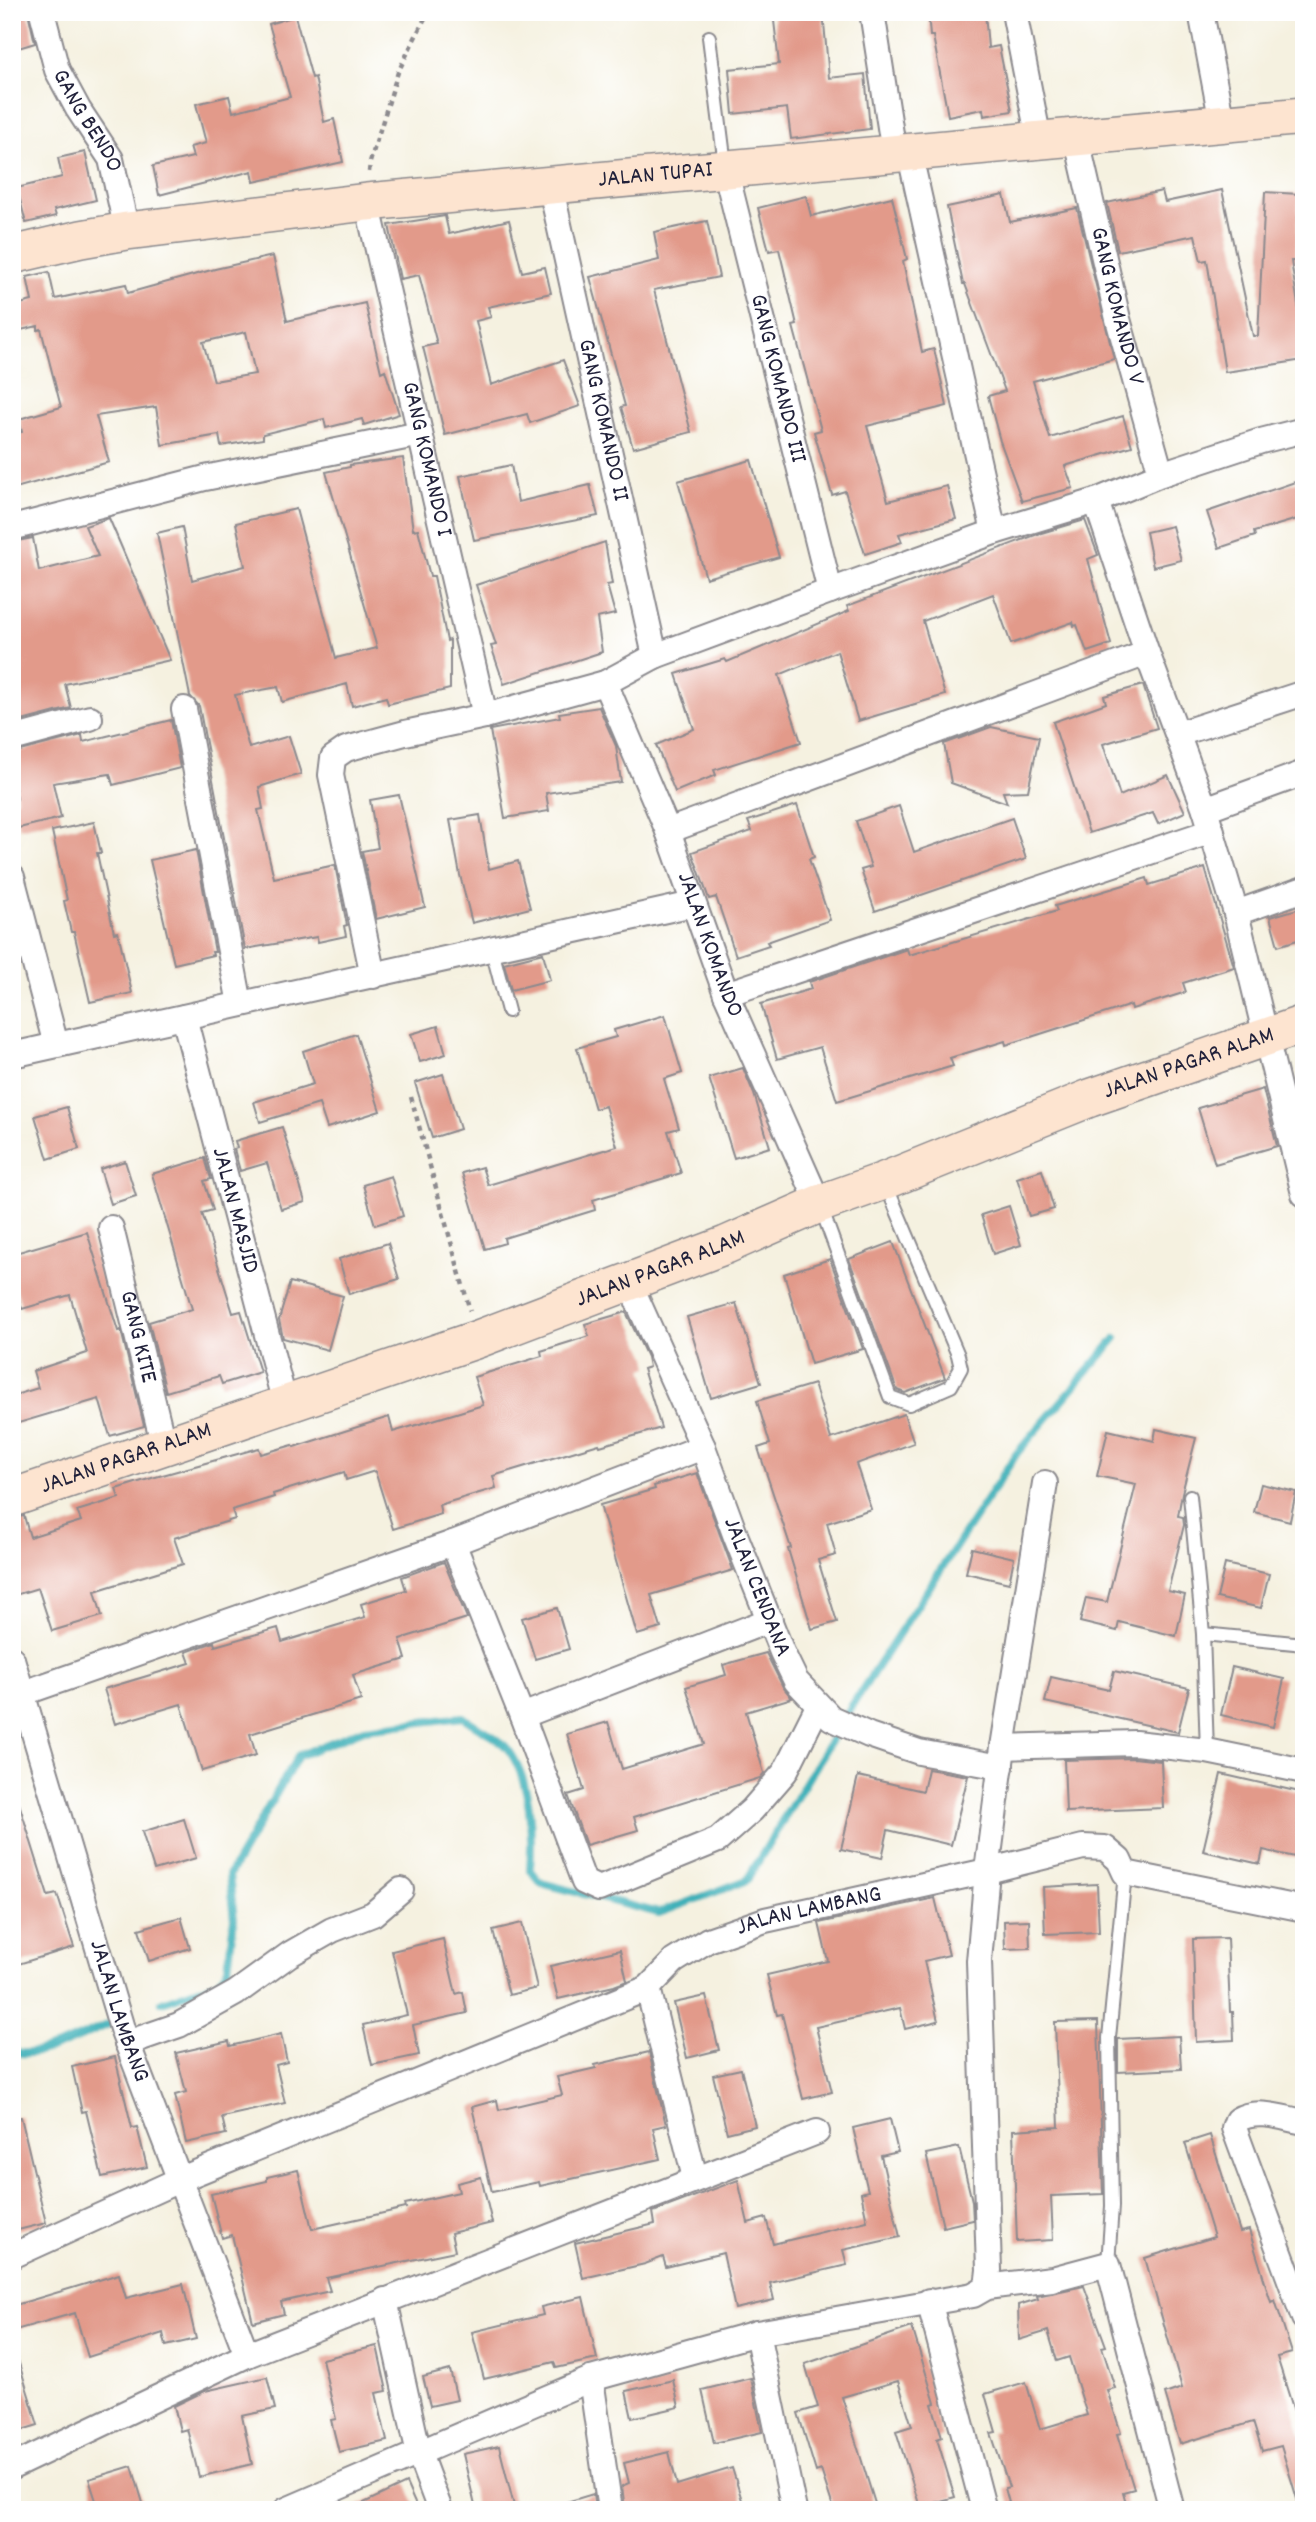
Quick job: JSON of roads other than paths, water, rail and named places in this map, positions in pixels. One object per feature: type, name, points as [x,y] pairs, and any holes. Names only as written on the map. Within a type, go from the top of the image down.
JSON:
[{"type":"street","name":"GANG BENDO","points":[[42,12],[57,70],[78,109],[111,159],[127,232]]},
{"type":"street","points":[[872,12],[901,152],[994,532]]},
{"type":"street","points":[[1014,12],[1039,140]]},
{"type":"street","points":[[1201,12],[1222,123]]},
{"type":"street","name":"JALAN TUPAI","points":[[12,255],[81,239],[127,232],[367,202],[1304,116]]},
{"type":"street","name":"GANG KOMANDO V","points":[[1076,136],[1118,319],[1161,474]]},
{"type":"street","name":"GANG KOMANDO III","points":[[725,168],[830,590]]},
{"type":"street","name":"GANG KOMANDO II","points":[[550,184],[655,656]]},
{"type":"street","name":"GANG KOMANDO I","points":[[367,202],[485,716]]},
{"type":"street","points":[[373,976],[331,775],[333,758],[346,749],[485,716],[605,683],[655,656],[830,590],[994,532],[1096,501],[1161,474],[1304,429]]},
{"type":"street","points":[[12,527],[205,478],[420,433]]},
{"type":"street","points":[[1096,501],[1147,653],[1209,820],[1236,913],[1304,1194]]},
{"type":"street","points":[[668,831],[1147,653]]},
{"type":"street","name":"JALAN KOMANDO","points":[[605,683],[668,831],[726,995],[819,1204]]},
{"type":"street","points":[[1178,734],[1304,693]]},
{"type":"street","points":[[184,709],[240,1004]]},
{"type":"street","points":[[12,739],[90,718]]},
{"type":"street","points":[[726,995],[1209,820],[1304,774]]},
{"type":"street","points":[[12,877],[56,1045]]},
{"type":"street","points":[[1236,913],[1304,889]]},
{"type":"street","points":[[12,1055],[694,904]]},
{"type":"street","name":"JALAN MASJID","points":[[184,1017],[285,1404]]},
{"type":"street","name":"JALAN PAGAR ALAM","points":[[12,1498],[478,1339],[726,1245],[819,1204],[884,1181],[1090,1098],[1304,1024]]},
{"type":"street","name":"GANG KITE","points":[[111,1228],[164,1447]]},
{"type":"street","name":"JALAN CENDANA","points":[[629,1282],[703,1447],[796,1681],[825,1712],[869,1735],[919,1752],[1002,1757],[1135,1743],[1207,1751],[1304,1771]]},
{"type":"street","points":[[18,1695],[453,1543],[703,1447]]},
{"type":"street","points":[[987,2287],[989,2270],[979,1961],[987,1871],[1002,1757],[1045,1483]]},
{"type":"street","points":[[453,1543],[584,1882],[599,1889],[718,1840],[751,1810],[785,1772],[825,1712]]},
{"type":"street","points":[[522,1716],[770,1620]]},
{"type":"street","name":"JALAN LAMBANG","points":[[12,1659],[18,1695],[125,2038],[247,2355]]},
{"type":"street","name":"JALAN LAMBANG","points":[[648,1988],[674,1961],[708,1940],[765,1920],[1083,1847],[1105,1848],[1119,1860],[1125,1873]]},
{"type":"street","points":[[1125,1873],[1304,1909]]},
{"type":"street","points":[[125,2038],[179,2025],[236,1993],[290,1954],[332,1930],[373,1914],[401,1891]]},
{"type":"street","points":[[12,2256],[181,2179],[648,1988],[695,2178]]},
{"type":"street","points":[[1304,2122],[1257,2113],[1237,2120],[1234,2128],[1304,2318]]},
{"type":"street","points":[[12,2467],[247,2355],[817,2132]]},
{"type":"street","points":[[286,2510],[591,2379],[757,2333],[973,2295],[987,2287],[1052,2279],[1108,2264],[1172,2510]]},
{"type":"street","points":[[385,2300],[419,2454],[440,2510]]},
{"type":"street","points":[[929,2301],[984,2510]]},
{"type":"street","points":[[757,2333],[794,2510]]},
{"type":"street","points":[[591,2379],[610,2510]]},
{"type":"lane","points":[[709,37],[725,168]]},
{"type":"lane","points":[[492,950],[508,1011]]},
{"type":"lane","points":[[819,1204],[890,1397],[909,1404],[951,1386],[961,1368],[958,1355],[884,1181]]},
{"type":"lane","points":[[1190,1496],[1203,1634],[1207,1751]]},
{"type":"lane","points":[[1203,1634],[1304,1644]]},
{"type":"lane","points":[[1108,2264],[1112,2206],[1109,2038],[1125,1873]]},
{"type":"waterway","points":[[162,2002],[218,1982],[228,1968],[234,1919],[229,1875],[298,1756],[364,1729],[463,1717],[503,1744],[515,1760],[526,1790],[531,1839],[530,1869],[541,1883],[659,1913],[747,1880],[849,1710],[1017,1453],[1116,1338]]},
{"type":"waterway","points":[[12,2052],[37,2052],[51,2048],[118,2020]]}]
